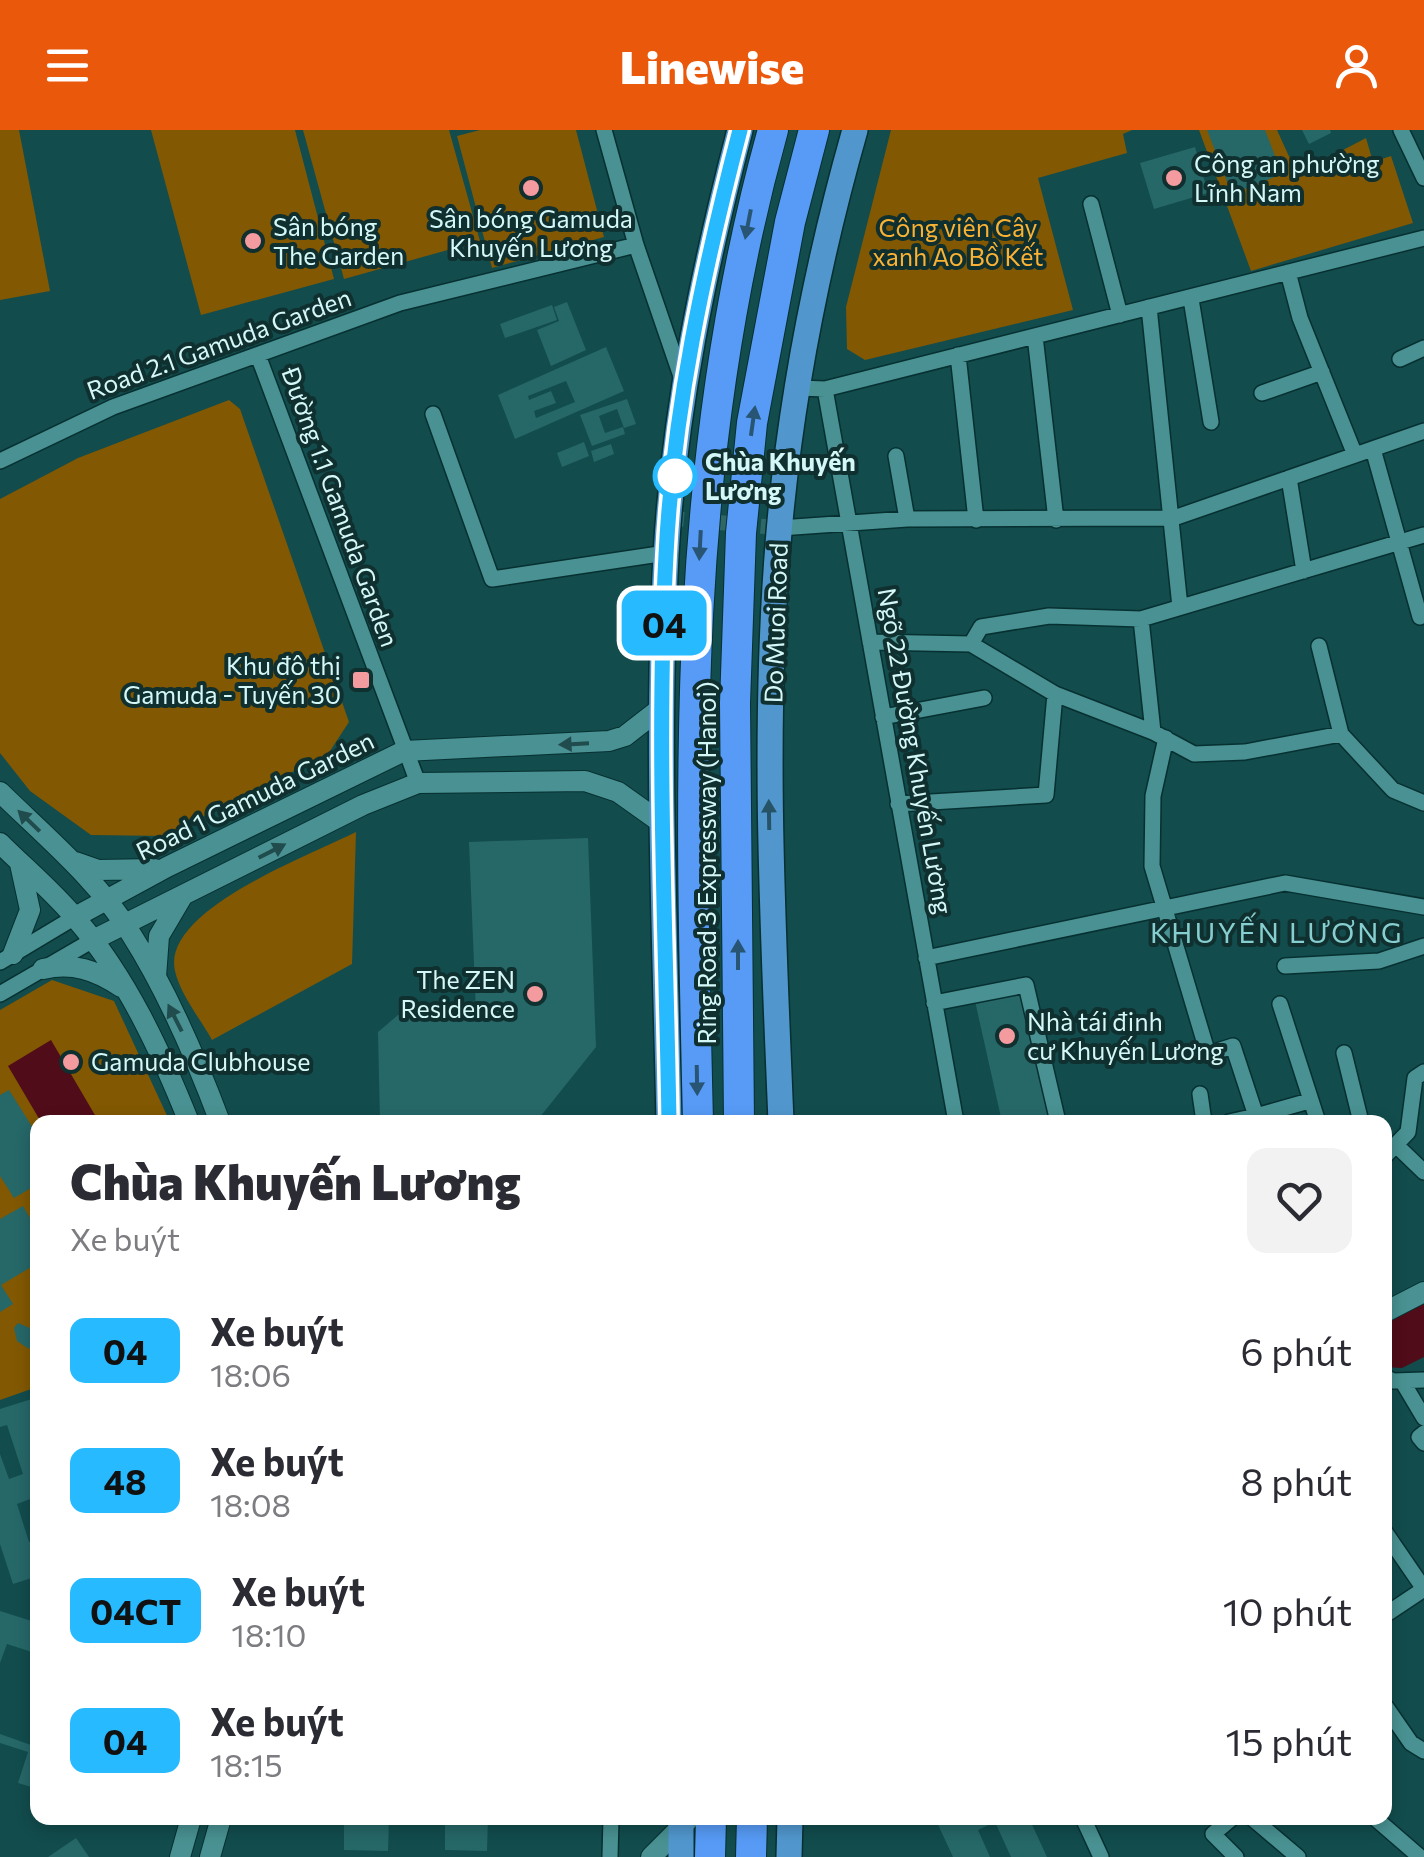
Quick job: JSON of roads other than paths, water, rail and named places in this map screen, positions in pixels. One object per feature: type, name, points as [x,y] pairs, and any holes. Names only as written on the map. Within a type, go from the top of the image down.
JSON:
[{"type":"highway","name":"Ring Road 3 Expressway (Hanoi)","points":[[698,1115],[692,706],[701,528],[712,419],[730,318],[750,212],[773,130]]},
{"type":"highway","name":"Ring Road 3 Expressway (Hanoi)","points":[[739,1115],[735,702],[741,533],[752,423],[814,130]]},
{"type":"highway","points":[[710,1857],[711,1825]]},
{"type":"highway","points":[[751,1857],[752,1825]]},
{"type":"main road","points":[[669,1115],[661,708],[666,553],[686,390],[710,247],[740,130]]},
{"type":"main road","name":"Do Muoi Road","points":[[781,1115],[769,809],[780,528],[821,267],[855,130]]},
{"type":"main road","points":[[681,1857],[684,1825]]},
{"type":"main road","points":[[789,1857],[790,1825]]},
{"type":"street","points":[[604,130],[636,245],[686,390]]},
{"type":"street","points":[[1401,130],[1420,160],[1424,178]]},
{"type":"street","points":[[1091,204],[1120,314]]},
{"type":"street","points":[[799,388],[826,389],[1120,314],[1191,300],[1424,238]]},
{"type":"street","name":"Road 2.1 Gamuda Garden","points":[[0,461],[113,407],[259,358],[400,303],[636,245]]},
{"type":"street","points":[[1288,272],[1355,455]]},
{"type":"street","points":[[1191,300],[1211,422]]},
{"type":"street","points":[[1149,307],[1174,518],[1180,607]]},
{"type":"street","points":[[1035,336],[1056,520]]},
{"type":"street","points":[[1400,359],[1424,348]]},
{"type":"street","points":[[958,356],[976,520]]},
{"type":"street","name":"Đường 1.1 Gamuda Garden","points":[[259,358],[418,783]]},
{"type":"street","points":[[1262,394],[1322,372]]},
{"type":"street","name":"Ngõ 22 Đường Khuyến Lương","points":[[826,389],[955,1115]]},
{"type":"street","points":[[433,414],[492,580],[666,553]]},
{"type":"street","points":[[780,528],[908,520],[1174,518],[1424,431]]},
{"type":"street","points":[[1373,449],[1420,617]]},
{"type":"street","points":[[896,456],[908,520]]},
{"type":"street","points":[[1289,478],[1304,570]]},
{"type":"street","points":[[971,644],[981,627],[1050,616],[1140,619],[1424,535]]},
{"type":"street","points":[[1140,619],[1159,735],[1151,830],[1152,866],[1161,907],[1208,1054],[1233,1046],[1256,1115]]},
{"type":"street","points":[[870,642],[971,644],[1056,694],[1202,756],[1340,734]]},
{"type":"street","points":[[1320,646],[1340,734],[1394,790],[1424,803]]},
{"type":"street","points":[[898,804],[1046,795],[1056,694]]},
{"type":"street","points":[[883,717],[984,698]]},
{"type":"street","name":"Road 1 Gamuda Garden","points":[[7,958],[166,867],[404,751],[609,741],[638,728],[661,708]]},
{"type":"street","points":[[0,994],[124,923],[418,783],[586,781],[618,792],[663,824]]},
{"type":"street","points":[[0,792],[68,859],[124,923],[198,1065],[217,1115]]},
{"type":"street","points":[[0,843],[93,940],[126,990],[186,1115]]},
{"type":"street","points":[[68,859],[98,870],[166,867]]},
{"type":"street","points":[[7,958],[23,938],[30,910],[19,862]]},
{"type":"street","points":[[926,958],[1285,883],[1424,907]]},
{"type":"street","points":[[156,979],[159,936],[184,894]]},
{"type":"street","points":[[1285,966],[1379,961],[1424,946]]},
{"type":"street","points":[[43,969],[58,965],[84,968],[126,990]]},
{"type":"street","points":[[934,1003],[1026,985],[1056,1115]]},
{"type":"street","points":[[1280,1004],[1314,1115]]},
{"type":"street","points":[[1344,1053],[1359,1115]]},
{"type":"street","points":[[1392,1148],[1408,1132],[1415,1078],[1424,1072]]},
{"type":"street","points":[[1200,1094],[1203,1115]]},
{"type":"street","points":[[1260,1115],[1308,1102]]},
{"type":"street","points":[[1392,1151],[1424,1172]]},
{"type":"street","points":[[1392,1308],[1424,1292]]},
{"type":"street","points":[[1394,1380],[1424,1380]]},
{"type":"street","points":[[1394,1380],[1424,1418]]},
{"type":"street","points":[[1424,1432],[1419,1437],[1424,1443]]},
{"type":"street","points":[[1392,1544],[1422,1596],[1392,1611]]},
{"type":"street","points":[[1392,1716],[1411,1744],[1424,1751]]},
{"type":"street","points":[[180,1857],[190,1825]]},
{"type":"street","points":[[210,1857],[220,1825]]},
{"type":"street","points":[[610,1857],[611,1825]]},
{"type":"street","points":[[651,1857],[680,1825]]},
{"type":"street","points":[[1086,1825],[1101,1857]]},
{"type":"street","points":[[1223,1825],[1212,1834],[1236,1857]]},
{"type":"street","points":[[1260,1825],[1298,1857]]},
{"type":"street","points":[[1383,1825],[1420,1857]]},
{"type":"tunnel","points":[[669,518],[780,528]]},
{"type":"place","name":"Công an phường Lĩnh Nam","points":[[1174,178]]},
{"type":"place","name":"Sân bóng Gamuda Khuyến Lương","points":[[531,188]]},
{"type":"place","name":"Sân bóng The Garden","points":[[253,241]]},
{"type":"place","name":"Chùa Khuyến Lương","points":[[675,476]]},
{"type":"place","name":"Khu đô thị Gamuda - Tuyến 30","points":[[361,680]]},
{"type":"place","name":"The ZEN Residence","points":[[535,994]]},
{"type":"place","name":"Nhà tái định cư Khuyến Lương","points":[[1007,1036]]},
{"type":"place","name":"Gamuda Clubhouse","points":[[71,1062]]},
{"type":"district","name":"KHUYẾN LƯƠNG","points":[[1277,933]]},
{"type":"park label","name":"Công viên Cây xanh Ao Bồ Kết","points":[[958,242]]}]
